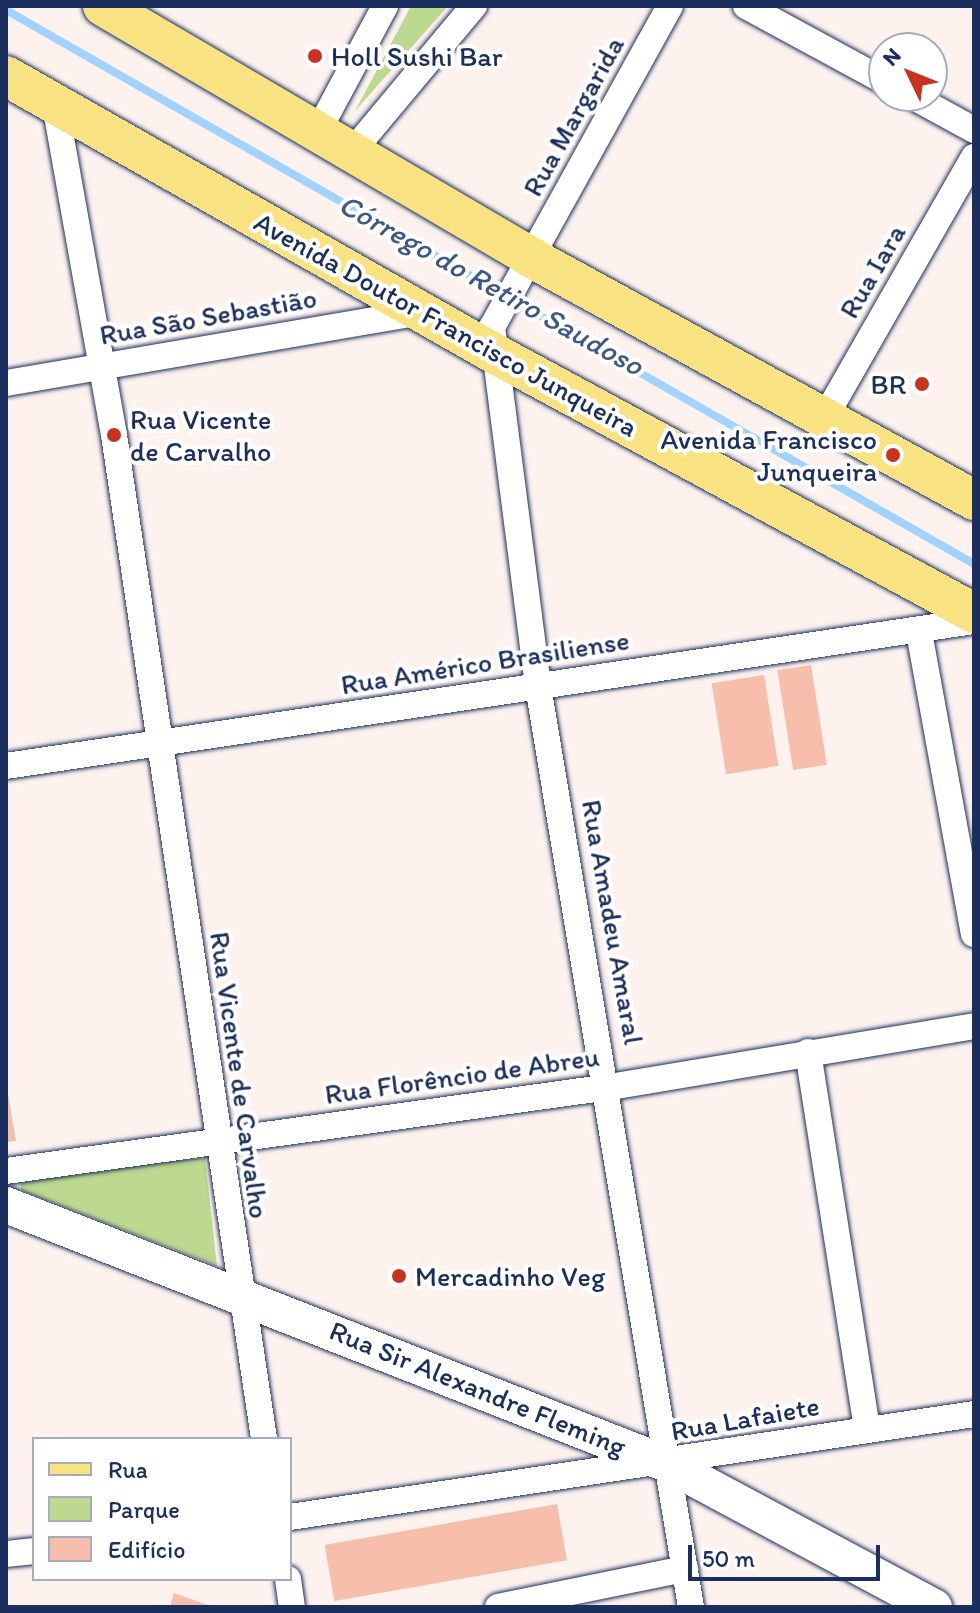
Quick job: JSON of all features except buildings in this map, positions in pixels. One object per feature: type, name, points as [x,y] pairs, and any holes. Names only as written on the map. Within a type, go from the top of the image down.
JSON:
[{"type":"main road","points":[[103,6],[351,153],[528,265],[825,417],[974,500]]},
{"type":"main road","name":"Avenida Doutor Francisco Junqueira","points":[[6,76],[421,312],[495,341],[974,613]]},
{"type":"main road","name":"Rua Sir Alexandre Fleming","points":[[6,1205],[239,1292],[667,1464],[934,1607]]},
{"type":"street","points":[[317,133],[385,6]]},
{"type":"street","points":[[351,153],[474,6]]},
{"type":"street","name":"Rua Margarida","points":[[528,265],[670,6]]},
{"type":"street","points":[[746,6],[868,72]]},
{"type":"street","name":"Rua Vicente de Carvalho","points":[[55,104],[102,367],[161,744],[239,1292],[264,1437]]},
{"type":"street","points":[[941,112],[974,130]]},
{"type":"street","name":"Rua Iara","points":[[825,417],[974,157]]},
{"type":"street","points":[[495,341],[528,265]]},
{"type":"street","name":"Rua São Sebastião","points":[[6,383],[421,312]]},
{"type":"street","name":"Rua Amadeu Amaral","points":[[495,341],[538,686],[610,1087],[691,1607]]},
{"type":"street","name":"Rua Américo Brasiliense","points":[[6,766],[919,632],[974,621]]},
{"type":"street","points":[[919,632],[974,934]]},
{"type":"street","name":"Rua Florêncio de Abreu","points":[[6,1171],[610,1087],[974,1026]]},
{"type":"street","points":[[808,1052],[867,1428]]},
{"type":"street","name":"Rua Lafaiete","points":[[292,1517],[667,1464],[867,1428],[974,1414]]},
{"type":"street","points":[[6,1554],[32,1551]]},
{"type":"street","points":[[498,1607],[685,1569]]},
{"type":"street","points":[[288,1581],[292,1607]]},
{"type":"green space","points":[[411,6],[448,6],[355,111]]},
{"type":"green space","points":[[205,1158],[217,1266],[21,1190],[20,1174]]},
{"type":"waterway","name":"Córrego do Retiro Saudoso","points":[[6,10],[974,564]]},
{"type":"place","name":"Holl Sushi Bar","points":[[315,56]]},
{"type":"place","name":"BR","points":[[922,384]]},
{"type":"place","name":"Rua Vicente de Carvalho","points":[[114,435]]},
{"type":"place","name":"Avenida Francisco Junqueira","points":[[893,455]]},
{"type":"place","name":"Mercadinho Veg","points":[[399,1276]]}]
